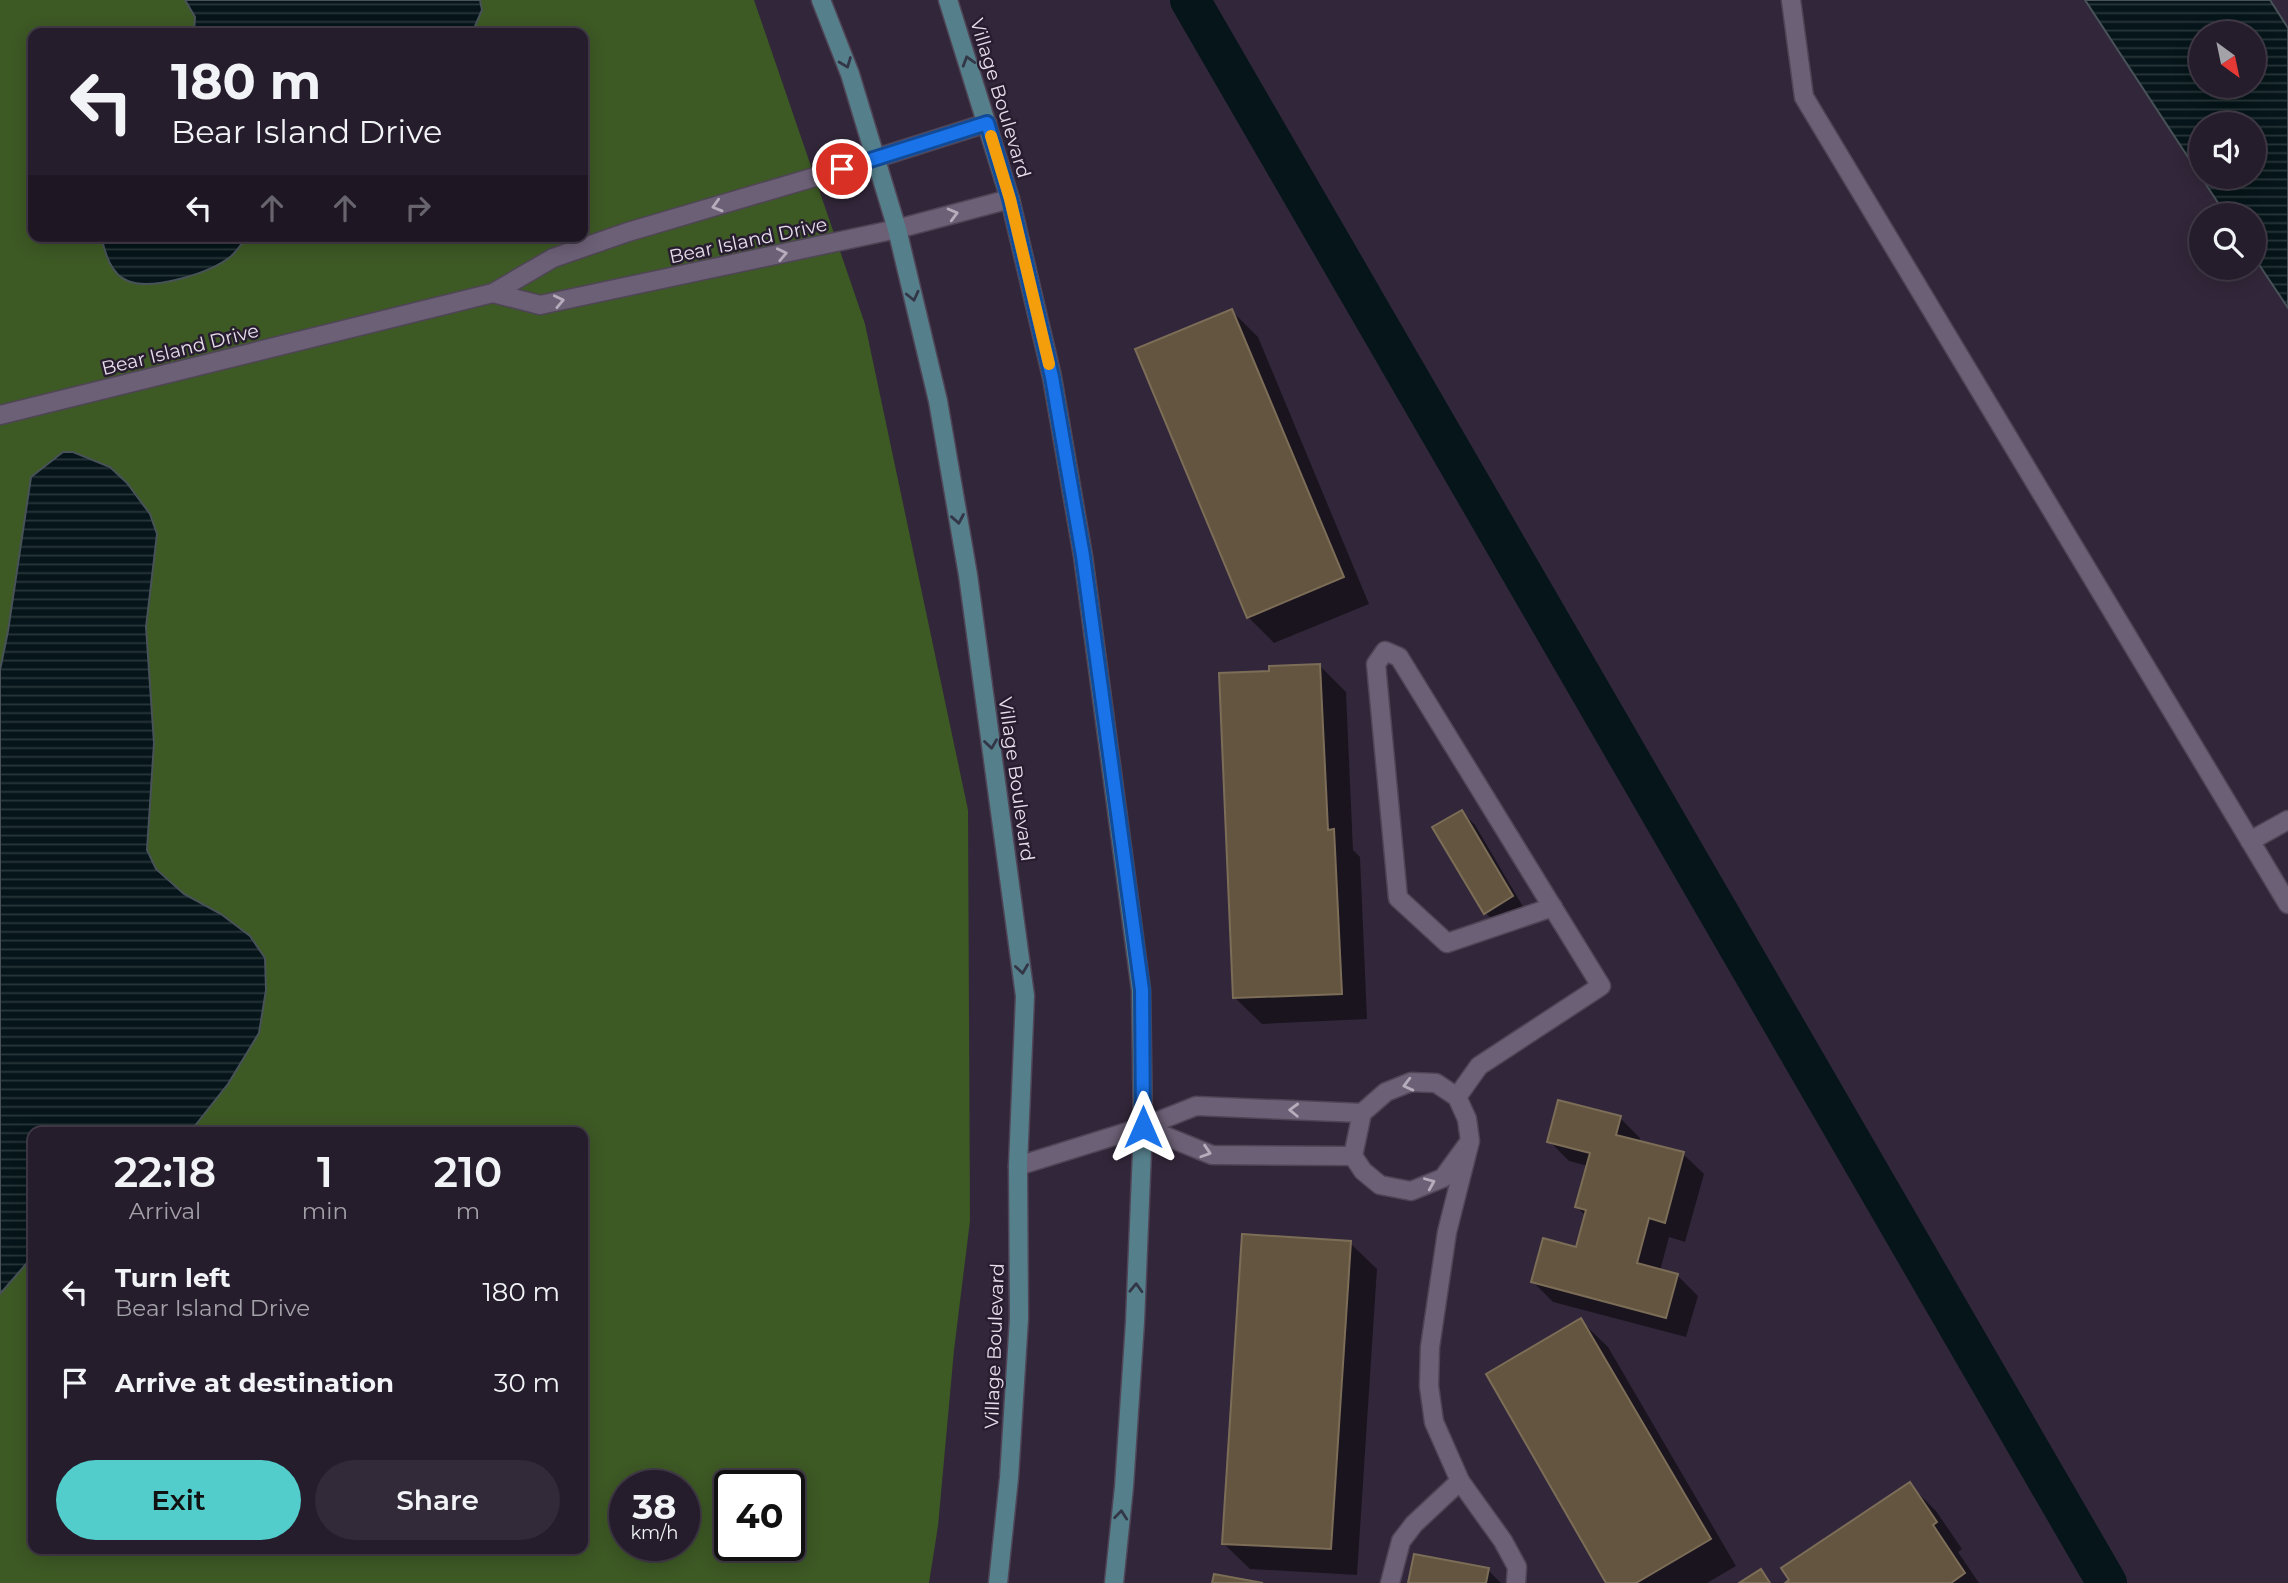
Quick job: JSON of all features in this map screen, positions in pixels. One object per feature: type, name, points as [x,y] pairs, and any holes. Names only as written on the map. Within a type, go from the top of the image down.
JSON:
[{"type":"street","name":"Village Boulevard","points":[[821,0],[850,74],[897,229],[938,401],[968,575],[1025,996],[1018,1166],[1019,1318],[1009,1478],[998,1583]]},
{"type":"street","name":"Village Boulevard","points":[[948,0],[1010,199],[1052,377],[1083,556],[1142,990],[1143,1127],[1135,1322],[1124,1488],[1114,1583]]},
{"type":"street","points":[[1791,0],[1804,97],[2288,904]]},
{"type":"street","name":"Bear Island Drive","points":[[0,415],[493,293],[553,258],[628,232],[876,159],[987,123]]},
{"type":"street","name":"Bear Island Drive","points":[[493,293],[540,305],[897,229],[1010,199]]},
{"type":"street","points":[[1457,1097],[1479,1066],[1601,986],[1553,907],[1399,657],[1385,651],[1376,664],[1398,898],[1447,943],[1553,907]]},
{"type":"street","points":[[2250,841],[2288,820]]},
{"type":"street","points":[[1470,1141],[1443,1178],[1411,1191],[1380,1185],[1363,1171],[1353,1156],[1362,1113],[1386,1093],[1410,1082],[1436,1083],[1457,1097],[1467,1119],[1470,1141],[1447,1232],[1430,1347],[1429,1386],[1434,1422],[1460,1481],[1503,1541],[1517,1567],[1516,1583]]},
{"type":"street","points":[[1018,1166],[1143,1127],[1196,1106],[1362,1113]]},
{"type":"street","points":[[1143,1127],[1212,1155],[1353,1156]]},
{"type":"street","points":[[1390,1583],[1401,1541],[1414,1524],[1460,1481]]},
{"type":"green space","points":[[0,0],[754,0],[865,324],[968,810],[970,1221],[954,1350],[938,1526],[929,1583],[0,1583]]},
{"type":"shaded area","points":[[185,0],[480,0],[482,10],[474,28],[194,28],[195,17]]},
{"type":"shaded area","points":[[2085,0],[2270,0],[2288,28],[2288,308],[2266,275],[2266,203],[2218,203],[2209,189],[2266,189],[2266,112],[2189,112],[2189,159]]},
{"type":"shaded area","points":[[102,242],[243,242],[230,257],[209,269],[180,279],[151,284],[122,278],[109,262]]},
{"type":"shaded area","points":[[63,452],[73,452],[110,467],[127,483],[150,514],[157,534],[146,627],[154,743],[147,850],[156,869],[184,894],[221,914],[250,936],[265,958],[266,990],[259,1033],[228,1084],[194,1127],[28,1127],[28,1262],[0,1294],[0,670],[31,477]]},
{"type":"building","points":[[1232,309],[1344,577],[1247,618],[1135,349]]},
{"type":"building","points":[[1320,664],[1328,830],[1334,829],[1342,994],[1233,998],[1219,673],[1269,671],[1269,666]]},
{"type":"building","points":[[1462,810],[1513,896],[1484,914],[1432,827]]},
{"type":"building","points":[[1558,1100],[1621,1116],[1616,1135],[1684,1152],[1665,1223],[1649,1218],[1637,1263],[1678,1274],[1666,1318],[1531,1282],[1543,1238],[1576,1247],[1586,1210],[1575,1207],[1590,1153],[1547,1142]]},
{"type":"building","points":[[1242,1234],[1351,1241],[1331,1549],[1222,1544]]},
{"type":"building","points":[[1581,1318],[1711,1539],[1636,1583],[1606,1583],[1486,1374]]},
{"type":"building","points":[[1910,1482],[1937,1522],[1933,1525],[1965,1573],[1951,1583],[1785,1583],[1789,1580],[1781,1568]]},
{"type":"building","points":[[1414,1554],[1489,1568],[1486,1583],[1408,1583]]},
{"type":"building","points":[[1761,1569],[1770,1583],[1739,1583]]},
{"type":"building","points":[[1214,1574],[1263,1583],[1212,1583]]},
{"type":"waterway","points":[[1190,0],[2107,1583]]},
{"type":"slow traffic","points":[[991,136],[1010,199],[1049,364]]},
{"type":"route","points":[[842,169],[987,123],[1010,199],[1052,377],[1083,556],[1142,990],[1143,1127]]}]
